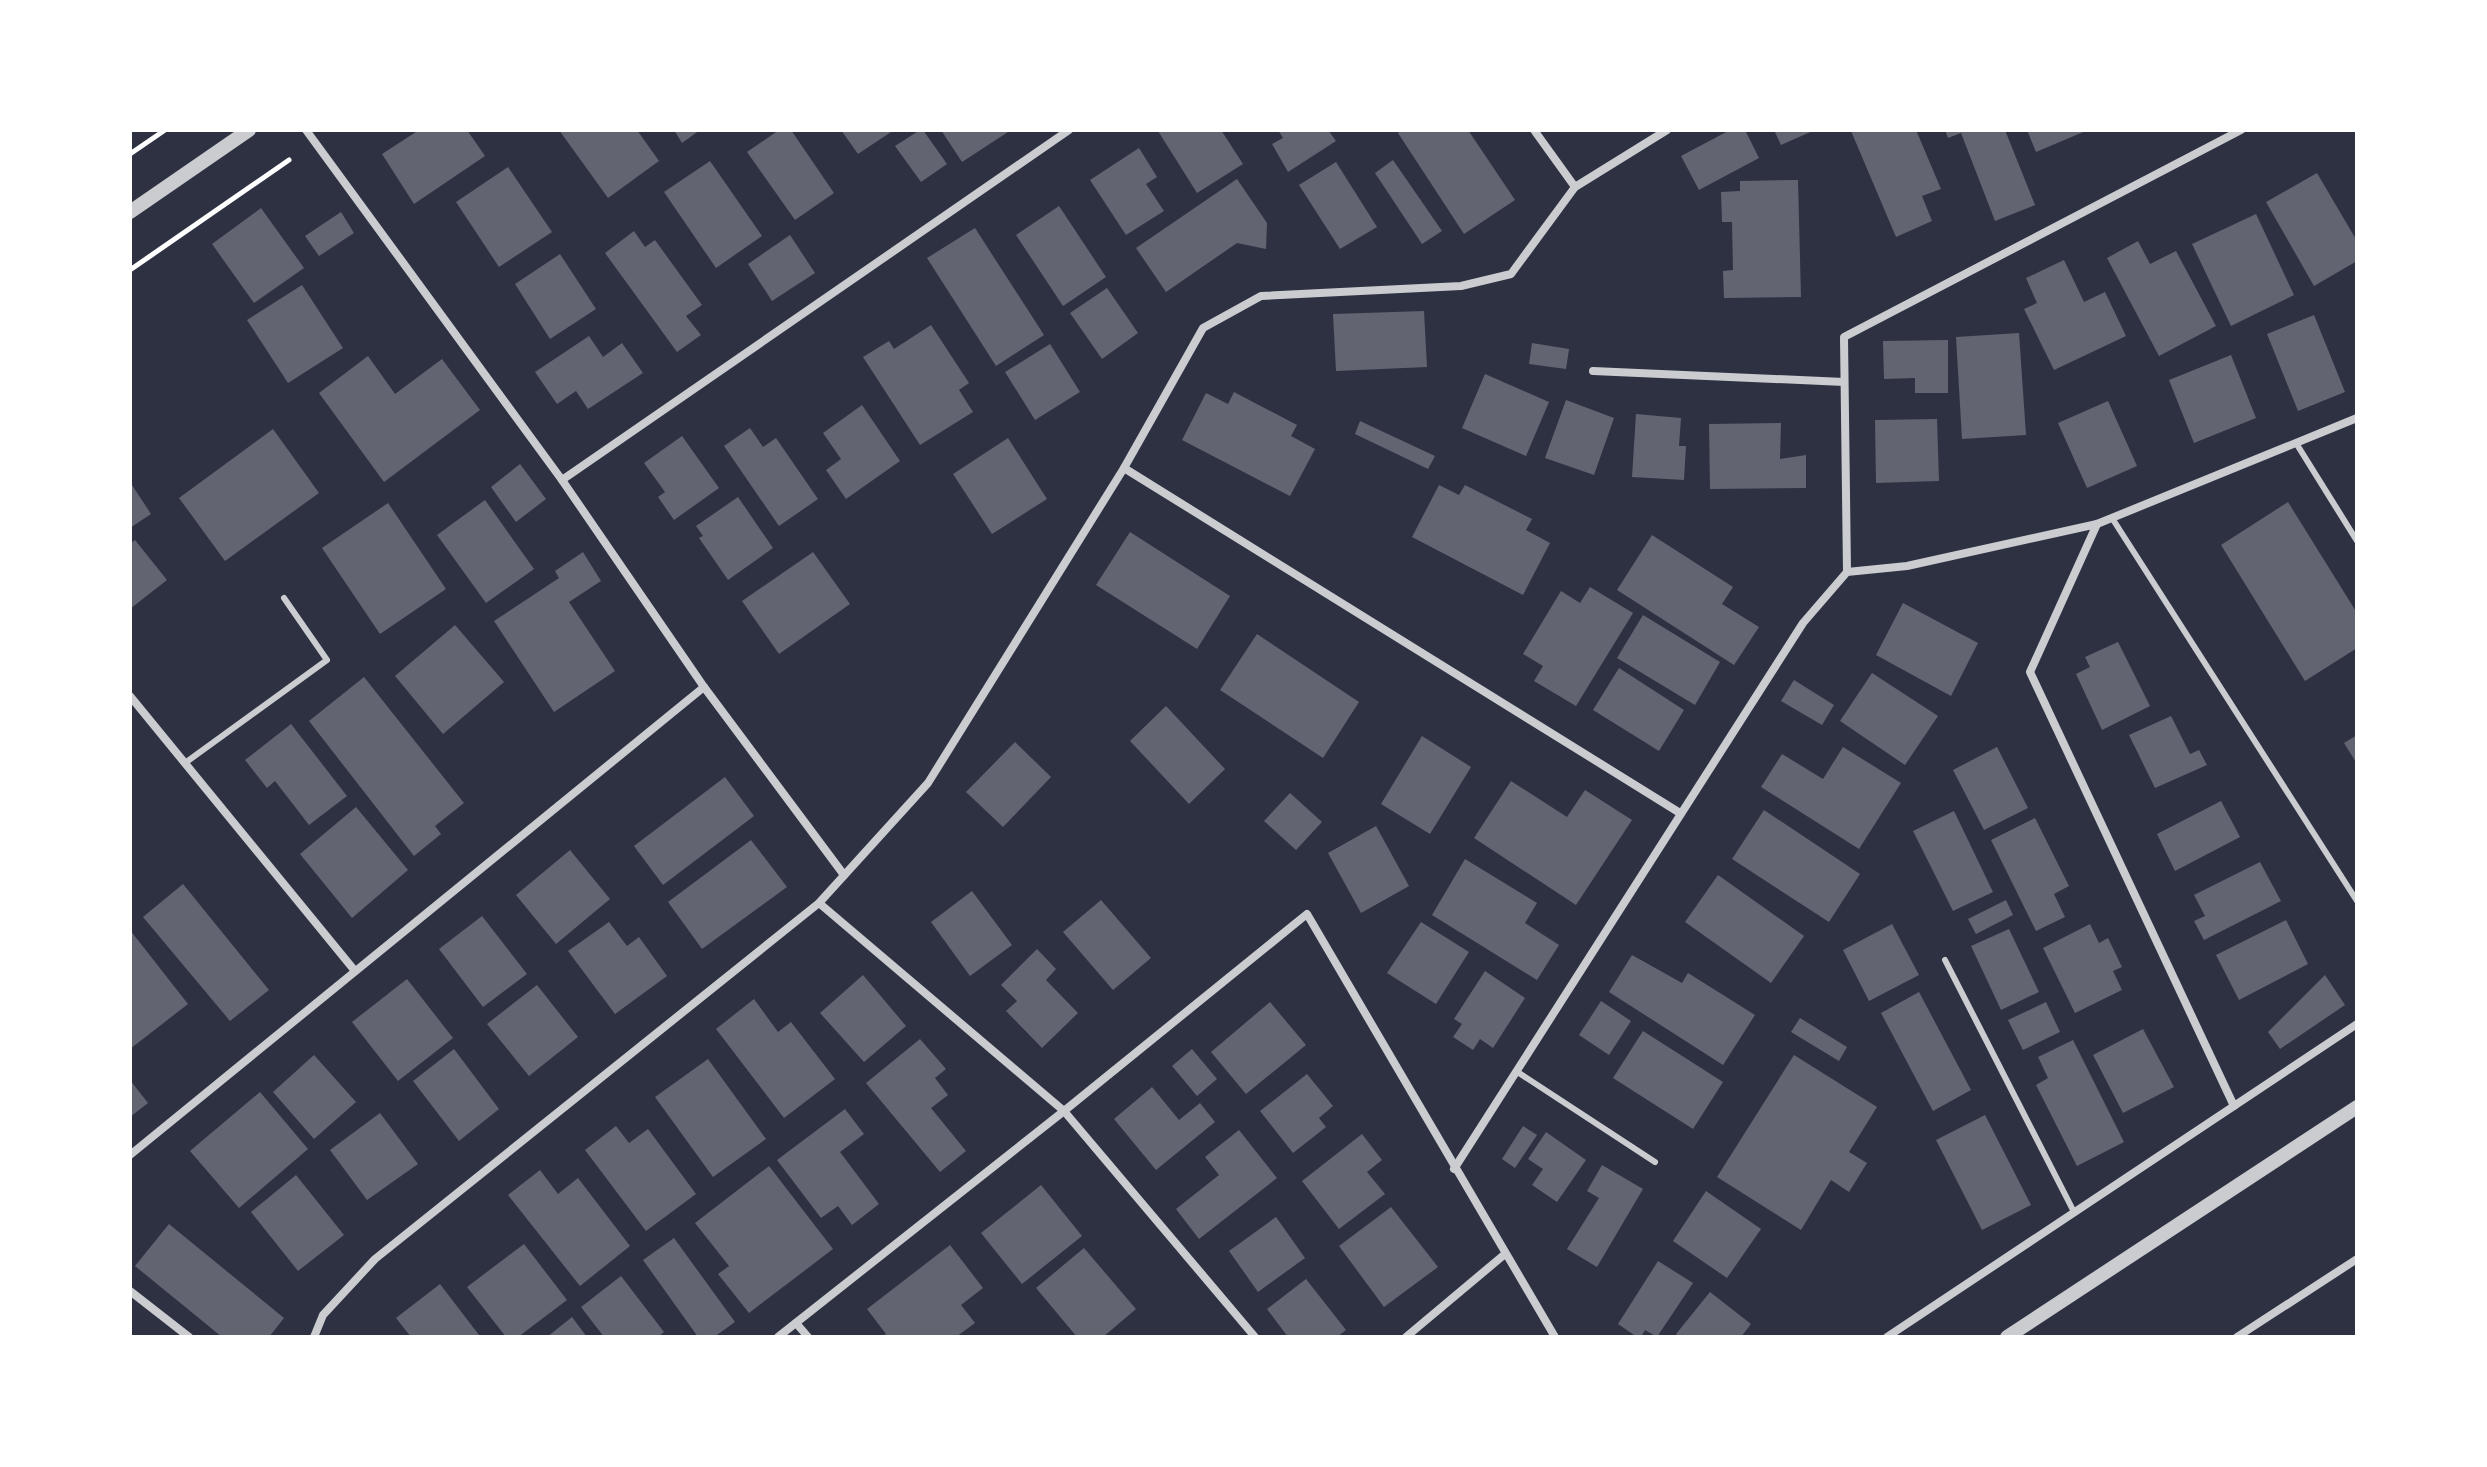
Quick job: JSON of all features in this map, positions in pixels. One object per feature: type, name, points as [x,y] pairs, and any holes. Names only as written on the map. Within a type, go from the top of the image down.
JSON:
[{"type":"street","points":[[130,212],[249,130]]},
{"type":"street","points":[[306,130],[562,480],[704,687],[844,875]]},
{"type":"street","points":[[562,480],[1069,130]]},
{"type":"street","points":[[1534,130],[1575,187]]},
{"type":"street","points":[[314,1337],[323,1315],[375,1259],[819,903],[928,783],[1124,468],[1203,328],[1261,296],[1461,286],[1511,274],[1575,187],[1667,130]]},
{"type":"street","points":[[1454,1169],[1803,623],[1847,572],[1844,337],[2241,130]]},
{"type":"street","points":[[1593,371],[1844,382]]},
{"type":"street","points":[[1847,572],[1907,566],[2097,524],[2357,418]]},
{"type":"street","points":[[1124,468],[1680,813]]},
{"type":"street","points":[[2097,524],[2030,672],[2234,1106]]},
{"type":"street","points":[[130,1155],[704,687]]},
{"type":"street","points":[[130,696],[355,971]]},
{"type":"street","points":[[819,903],[1064,1111],[1255,1337]]},
{"type":"street","points":[[778,1337],[1307,914],[1555,1337]]},
{"type":"street","points":[[1887,1337],[2357,1024]]},
{"type":"street","points":[[2007,1337],[2357,1107]]},
{"type":"street","points":[[1406,1337],[1505,1254]]},
{"type":"street","points":[[2237,1337],[2357,1259]]},
{"type":"street","points":[[130,1291],[189,1337]]},
{"type":"street","points":[[796,1323],[808,1337]]},
{"type":"lane","points":[[2296,443],[2357,541]]},
{"type":"lane","points":[[2112,518],[2357,901]]},
{"type":"lane","points":[[185,763],[327,660],[284,598]]},
{"type":"lane","points":[[1945,960],[2074,1212]]},
{"type":"lane","points":[[1516,1071],[1655,1162]]},
{"type":"path","points":[[130,154],[165,130]]},
{"type":"path","points":[[130,270],[315,142]]},
{"type":"building","points":[[419,130],[467,130],[485,156],[414,204],[382,154]]},
{"type":"building","points":[[559,130],[637,130],[659,161],[608,198]]},
{"type":"building","points":[[674,130],[700,130],[682,143]]},
{"type":"building","points":[[779,130],[791,130],[834,193],[795,220],[747,152]]},
{"type":"building","points":[[841,130],[894,130],[858,154]]},
{"type":"building","points":[[920,130],[947,164],[921,182],[895,146]]},
{"type":"building","points":[[941,130],[1011,130],[962,162]]},
{"type":"building","points":[[1160,130],[1221,130],[1243,164],[1197,193]]},
{"type":"building","points":[[1278,130],[1328,130],[1336,141],[1288,172],[1272,144],[1283,138]]},
{"type":"building","points":[[1402,130],[1468,130],[1515,200],[1464,234],[1398,133]]},
{"type":"building","points":[[1730,130],[1745,130],[1759,158],[1699,190],[1681,156]]},
{"type":"building","points":[[1774,130],[1815,130],[1781,145]]},
{"type":"building","points":[[1916,130],[1941,189],[1922,196],[1932,221],[1896,237],[1851,131]]},
{"type":"building","points":[[1945,130],[2005,130],[2035,205],[1995,221],[1961,133],[1948,138]]},
{"type":"building","points":[[2027,130],[2088,130],[2036,152]]},
{"type":"building","points":[[1139,148],[1157,177],[1146,184],[1164,211],[1126,235],[1090,180]]},
{"type":"building","points":[[1393,160],[1442,231],[1422,244],[1375,173]]},
{"type":"building","points":[[710,161],[762,236],[716,268],[664,192]]},
{"type":"building","points":[[1336,162],[1377,227],[1340,249],[1299,185]]},
{"type":"building","points":[[508,167],[552,232],[499,267],[456,202]]},
{"type":"building","points":[[2317,173],[2357,241],[2357,261],[2314,286],[2266,202]]},
{"type":"building","points":[[1237,179],[1267,223],[1266,249],[1237,243],[1166,292],[1136,248]]},
{"type":"building","points":[[1798,180],[1801,297],[1724,298],[1723,271],[1733,270],[1732,222],[1722,222],[1721,192],[1740,191],[1740,181]]},
{"type":"building","points":[[1059,206],[1106,277],[1063,306],[1016,235]]},
{"type":"building","points":[[261,208],[304,268],[254,303],[212,244]]},
{"type":"building","points":[[341,212],[354,233],[319,256],[305,236]]},
{"type":"building","points":[[2256,214],[2294,295],[2231,326],[2192,244]]},
{"type":"building","points":[[975,228],[1044,335],[996,366],[927,258]]},
{"type":"building","points":[[634,231],[645,247],[655,240],[702,305],[686,316],[701,335],[677,352],[605,253]]},
{"type":"building","points":[[790,235],[815,273],[772,301],[748,264]]},
{"type":"building","points":[[2138,241],[2150,264],[2176,251],[2216,326],[2159,356],[2107,258]]},
{"type":"building","points":[[560,254],[596,309],[550,339],[515,284]]},
{"type":"building","points":[[2064,260],[2084,302],[2105,292],[2126,336],[2054,370],[2024,309],[2037,303],[2026,278]]},
{"type":"building","points":[[302,285],[343,348],[288,383],[247,320]]},
{"type":"building","points":[[1107,288],[1138,333],[1102,359],[1070,313]]},
{"type":"building","points":[[1424,311],[1427,367],[1336,371],[1333,314]]},
{"type":"building","points":[[2314,315],[2345,392],[2298,411],[2267,334]]},
{"type":"building","points":[[931,325],[969,383],[959,390],[973,412],[920,445],[863,357],[889,341],[894,349]]},
{"type":"building","points":[[2019,333],[2026,435],[1962,439],[1956,337]]},
{"type":"building","points":[[589,336],[603,357],[622,343],[643,373],[588,409],[576,391],[557,404],[535,372]]},
{"type":"building","points":[[1948,340],[1948,393],[1915,393],[1915,378],[1884,379],[1883,341]]},
{"type":"building","points":[[1532,343],[1569,349],[1566,369],[1529,364]]},
{"type":"building","points":[[1050,344],[1080,392],[1035,420],[1005,372]]},
{"type":"building","points":[[2231,355],[2256,418],[2194,443],[2169,380]]},
{"type":"building","points":[[368,356],[395,394],[442,359],[480,410],[384,482],[319,393]]},
{"type":"building","points":[[1485,374],[1549,402],[1526,456],[1462,428]]},
{"type":"building","points":[[1234,392],[1297,425],[1291,436],[1315,449],[1290,496],[1182,440],[1206,393],[1228,404]]},
{"type":"building","points":[[1566,400],[1614,418],[1594,475],[1545,458]]},
{"type":"building","points":[[2108,401],[2137,466],[2087,488],[2058,423]]},
{"type":"building","points":[[862,405],[900,461],[846,499],[826,470],[841,459],[823,433]]},
{"type":"building","points":[[1636,414],[1681,418],[1679,446],[1686,446],[1684,480],[1632,477]]},
{"type":"building","points":[[1937,419],[1939,481],[1876,483],[1875,420]]},
{"type":"building","points":[[1360,421],[1435,456],[1428,469],[1355,434]]},
{"type":"building","points":[[1781,423],[1780,459],[1806,455],[1806,488],[1710,489],[1709,424]]},
{"type":"building","points":[[750,428],[763,447],[776,438],[818,499],[779,526],[724,446]]},
{"type":"building","points":[[273,429],[319,493],[225,561],[179,498]]},
{"type":"building","points":[[682,436],[719,488],[674,520],[658,497],[665,492],[644,463]]},
{"type":"building","points":[[1008,438],[1047,499],[992,534],[953,474]]},
{"type":"building","points":[[520,464],[546,499],[516,522],[491,487]]},
{"type":"building","points":[[130,482],[151,514],[130,528]]},
{"type":"building","points":[[1439,485],[1459,495],[1465,485],[1532,519],[1526,530],[1550,543],[1523,595],[1412,537]]},
{"type":"building","points":[[738,497],[773,548],[728,580],[699,538],[703,536],[696,526]]},
{"type":"building","points":[[485,500],[534,569],[486,603],[437,535]]},
{"type":"building","points":[[2288,502],[2357,613],[2357,648],[2305,681],[2221,545]]},
{"type":"building","points":[[388,503],[446,589],[380,634],[322,548]]},
{"type":"building","points":[[1130,532],[1230,596],[1197,649],[1096,585]]},
{"type":"building","points":[[1652,535],[1733,587],[1722,604],[1759,627],[1734,665],[1617,590]]},
{"type":"building","points":[[135,540],[167,580],[130,609],[130,544]]},
{"type":"building","points":[[583,552],[601,581],[569,602],[615,671],[554,712],[494,621],[559,578],[555,571]]},
{"type":"building","points":[[813,552],[850,604],[779,654],[742,601]]},
{"type":"building","points":[[1590,587],[1633,613],[1576,706],[1534,681],[1543,666],[1523,654],[1561,591],[1580,603]]},
{"type":"building","points":[[1903,603],[1978,643],[1951,696],[1876,655]]},
{"type":"building","points":[[1643,615],[1720,662],[1695,705],[1617,658]]},
{"type":"building","points":[[455,625],[504,682],[443,734],[395,676]]},
{"type":"building","points":[[1257,634],[1359,702],[1323,758],[1220,690]]},
{"type":"building","points":[[2118,642],[2150,706],[2102,730],[2076,674],[2090,667],[2085,657]]},
{"type":"building","points":[[1619,668],[1684,710],[1659,751],[1593,710]]},
{"type":"building","points":[[1872,673],[1938,716],[1905,765],[1840,721]]},
{"type":"building","points":[[364,677],[464,803],[435,826],[441,834],[414,856],[309,721]]},
{"type":"building","points":[[1794,680],[1834,705],[1822,725],[1781,701]]},
{"type":"building","points":[[1166,706],[1225,769],[1189,804],[1130,741]]},
{"type":"building","points":[[2171,716],[2190,754],[2199,750],[2207,765],[2155,788],[2129,735]]},
{"type":"building","points":[[291,724],[347,796],[309,825],[275,781],[267,788],[245,760]]},
{"type":"building","points":[[2357,735],[2357,764],[2344,743]]},
{"type":"building","points":[[1422,736],[1471,767],[1430,834],[1381,804]]},
{"type":"building","points":[[1015,742],[1051,777],[1003,827],[966,792]]},
{"type":"building","points":[[1843,747],[1901,783],[1859,849],[1761,787],[1782,754],[1823,779]]},
{"type":"building","points":[[1997,747],[2028,808],[1984,830],[1953,770]]},
{"type":"building","points":[[725,777],[754,816],[663,885],[634,846]]},
{"type":"building","points":[[1511,781],[1567,817],[1585,790],[1632,820],[1576,905],[1474,838]]},
{"type":"building","points":[[1290,793],[1322,822],[1296,850],[1264,821]]},
{"type":"building","points":[[2221,801],[2240,837],[2175,871],[2157,834]]},
{"type":"building","points":[[356,807],[408,870],[352,918],[300,854]]},
{"type":"building","points":[[1764,810],[1860,874],[1829,922],[1732,859]]},
{"type":"building","points":[[1954,811],[1993,892],[1953,911],[1913,831]]},
{"type":"building","points":[[2035,818],[2069,886],[2054,894],[2065,917],[2036,931],[1991,840]]},
{"type":"building","points":[[1376,826],[1409,886],[1361,913],[1328,853]]},
{"type":"building","points":[[751,840],[787,887],[702,949],[668,902]]},
{"type":"building","points":[[570,850],[610,899],[556,944],[516,895]]},
{"type":"building","points":[[1465,859],[1537,903],[1525,923],[1559,945],[1537,980],[1432,915]]},
{"type":"building","points":[[2260,862],[2281,901],[2204,940],[2194,921],[2205,916],[2194,895]]},
{"type":"building","points":[[1718,875],[1804,936],[1771,983],[1685,922]]},
{"type":"building","points":[[183,884],[269,990],[230,1021],[143,917]]},
{"type":"building","points":[[972,891],[1012,945],[970,976],[931,922]]},
{"type":"building","points":[[1101,900],[1151,958],[1113,990],[1063,932]]},
{"type":"building","points":[[2006,900],[2013,915],[1976,934],[1968,919]]},
{"type":"building","points":[[482,916],[527,974],[483,1007],[439,949]]},
{"type":"building","points":[[2286,920],[2308,964],[2239,1000],[2216,955]]},
{"type":"building","points":[[609,922],[627,946],[639,937],[667,976],[615,1014],[568,951]]},
{"type":"building","points":[[1421,922],[1469,952],[1436,1004],[1387,973]]},
{"type":"building","points":[[1892,924],[1919,975],[1869,1001],[1843,950]]},
{"type":"building","points":[[2090,924],[2099,943],[2108,938],[2122,967],[2113,971],[2122,990],[2075,1013],[2043,948]]},
{"type":"building","points":[[2009,929],[2039,992],[2001,1010],[1971,946]]},
{"type":"building","points":[[130,930],[188,1004],[130,1049]]},
{"type":"building","points":[[1037,949],[1056,969],[1046,980],[1078,1013],[1042,1048],[1006,1011],[1017,1001],[1001,985]]},
{"type":"building","points":[[1632,955],[1682,983],[1688,973],[1755,1015],[1723,1065],[1609,992]]},
{"type":"building","points":[[1485,971],[1525,998],[1493,1048],[1480,1039],[1473,1050],[1453,1037],[1462,1024],[1454,1019]]},
{"type":"building","points":[[863,975],[906,1026],[864,1062],[820,1013]]},
{"type":"building","points":[[2325,975],[2345,1005],[2280,1049],[2268,1032]]},
{"type":"building","points":[[407,979],[453,1038],[398,1081],[352,1022]]},
{"type":"building","points":[[537,985],[578,1037],[529,1076],[487,1024]]},
{"type":"building","points":[[1919,992],[1971,1090],[1933,1111],[1881,1013]]},
{"type":"building","points":[[754,999],[778,1032],[791,1022],[835,1079],[784,1118],[716,1029]]},
{"type":"building","points":[[1601,1001],[1631,1021],[1609,1055],[1579,1035]]},
{"type":"building","points":[[1270,1002],[1306,1045],[1246,1094],[1211,1052]]},
{"type":"building","points":[[2046,1002],[2060,1032],[2023,1050],[2008,1020]]},
{"type":"building","points":[[1800,1018],[1847,1047],[1839,1061],[1791,1032]]},
{"type":"building","points":[[2143,1029],[2174,1087],[2123,1113],[2093,1055]]},
{"type":"building","points":[[1643,1031],[1723,1082],[1693,1129],[1613,1078]]},
{"type":"building","points":[[920,1039],[946,1069],[935,1078],[948,1095],[931,1108],[966,1151],[940,1172],[866,1083]]},
{"type":"building","points":[[2073,1040],[2124,1142],[2077,1166],[2036,1085],[2048,1078],[2038,1057]]},
{"type":"building","points":[[454,1049],[499,1109],[459,1141],[413,1081]]},
{"type":"building","points":[[1192,1049],[1217,1079],[1197,1096],[1172,1066]]},
{"type":"building","points":[[314,1055],[356,1102],[314,1139],[273,1092]]},
{"type":"building","points":[[1794,1055],[1877,1107],[1849,1152],[1867,1163],[1849,1192],[1831,1180],[1801,1230],[1717,1177]]},
{"type":"building","points":[[708,1059],[766,1139],[713,1177],[655,1097]]},
{"type":"building","points":[[1307,1074],[1333,1106],[1319,1118],[1326,1127],[1293,1153],[1260,1111]]},
{"type":"building","points":[[130,1080],[148,1103],[130,1117]]},
{"type":"building","points":[[1152,1087],[1179,1120],[1200,1103],[1215,1122],[1156,1170],[1114,1119]]},
{"type":"building","points":[[260,1092],[308,1149],[239,1208],[190,1151]]},
{"type":"building","points":[[845,1109],[864,1134],[840,1152],[879,1204],[852,1225],[838,1206],[821,1218],[777,1160]]},
{"type":"building","points":[[380,1113],[418,1164],[367,1200],[330,1150]]},
{"type":"building","points":[[1985,1115],[2031,1205],[1982,1230],[1936,1140]]},
{"type":"building","points":[[616,1126],[629,1143],[648,1129],[696,1194],[646,1231],[585,1150]]},
{"type":"building","points":[[1523,1126],[1537,1135],[1515,1168],[1502,1159]]},
{"type":"building","points":[[1239,1130],[1277,1178],[1199,1239],[1176,1209],[1219,1175],[1205,1157]]},
{"type":"building","points":[[1546,1132],[1586,1160],[1557,1202],[1532,1185],[1543,1169],[1528,1159]]},
{"type":"building","points":[[1362,1134],[1382,1160],[1367,1172],[1385,1194],[1339,1229],[1302,1181]]},
{"type":"building","points":[[1602,1165],[1643,1189],[1597,1267],[1567,1249],[1599,1198],[1587,1191]]},
{"type":"building","points":[[769,1166],[833,1249],[749,1313],[718,1274],[729,1266],[695,1223]]},
{"type":"building","points":[[540,1170],[558,1194],[578,1178],[630,1246],[580,1286],[508,1195]]},
{"type":"building","points":[[296,1175],[344,1235],[298,1271],[251,1212]]},
{"type":"building","points":[[1041,1185],[1082,1236],[1022,1284],[981,1233]]},
{"type":"building","points":[[1706,1191],[1761,1229],[1727,1278],[1673,1241]]},
{"type":"building","points":[[1391,1207],[1438,1267],[1384,1307],[1339,1246]]},
{"type":"building","points":[[1276,1217],[1305,1258],[1258,1292],[1229,1251]]},
{"type":"building","points":[[169,1224],[284,1318],[269,1337],[222,1337],[135,1266]]},
{"type":"building","points":[[674,1238],[735,1322],[714,1337],[698,1337],[643,1260]]},
{"type":"building","points":[[524,1244],[567,1300],[518,1337],[506,1337],[467,1287]]},
{"type":"building","points":[[950,1245],[983,1288],[961,1305],[975,1323],[956,1337],[881,1337],[886,1334],[867,1309]]},
{"type":"building","points":[[1084,1248],[1136,1309],[1103,1337],[1077,1337],[1036,1288]]},
{"type":"building","points":[[1658,1261],[1693,1283],[1657,1337],[1645,1330],[1641,1337],[1637,1337],[1618,1324]]},
{"type":"building","points":[[621,1276],[664,1332],[658,1337],[604,1337],[581,1307]]},
{"type":"building","points":[[1306,1279],[1346,1330],[1337,1337],[1288,1337],[1267,1309]]},
{"type":"building","points":[[440,1284],[479,1335],[411,1337],[396,1318]]},
{"type":"building","points":[[1710,1292],[1751,1324],[1741,1337],[1680,1337],[1676,1334]]},
{"type":"building","points":[[572,1317],[587,1337],[547,1337]]}]
